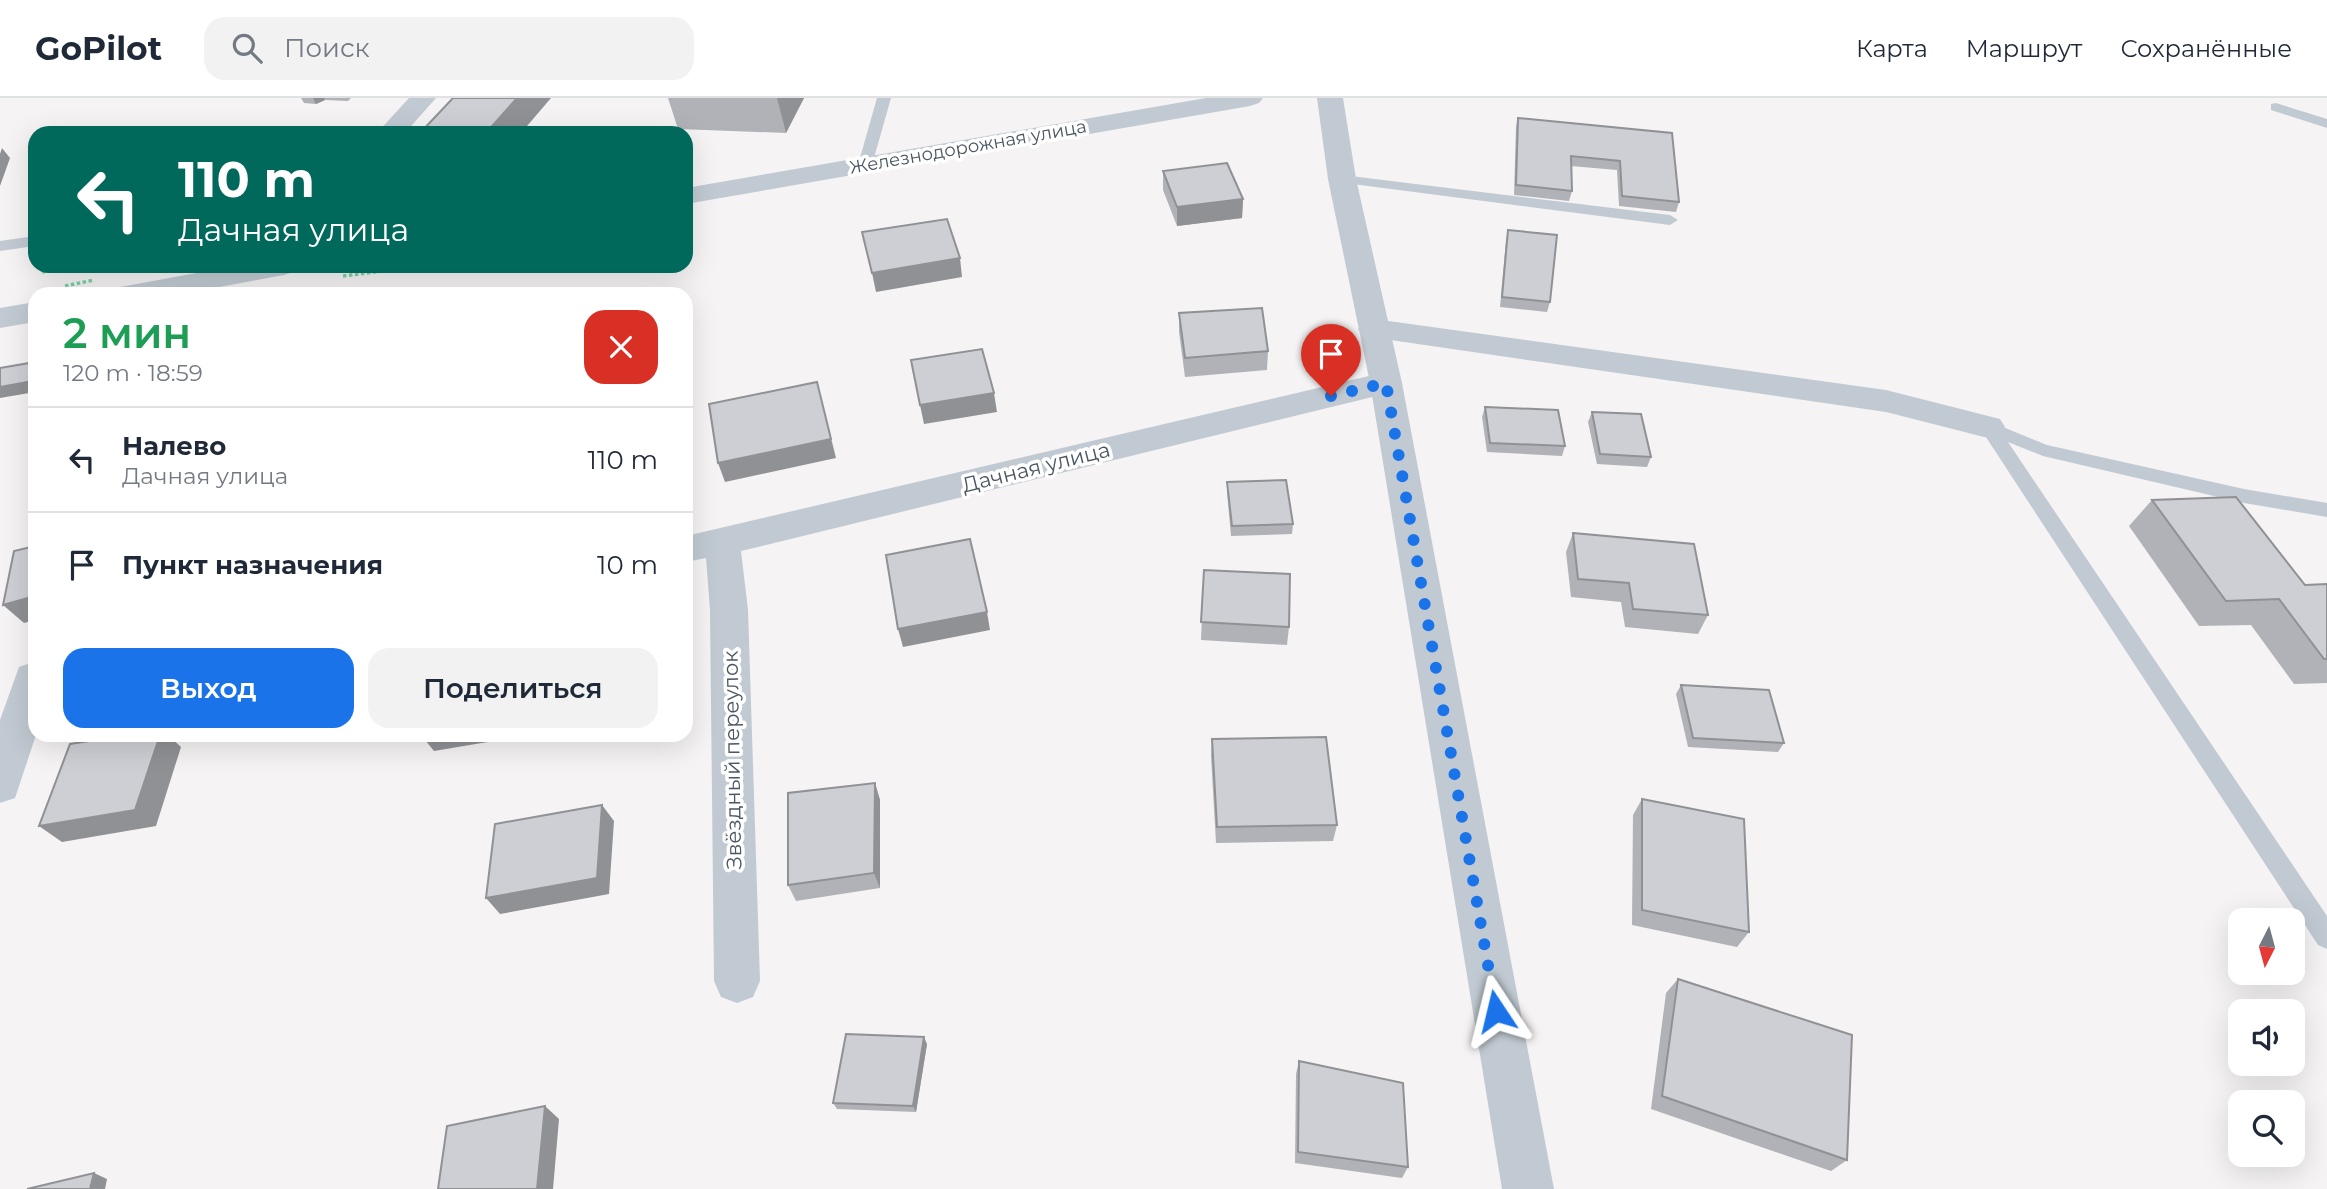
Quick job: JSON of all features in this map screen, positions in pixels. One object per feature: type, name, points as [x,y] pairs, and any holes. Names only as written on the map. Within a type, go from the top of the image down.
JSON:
[{"type":"street","points":[[397,126],[423,98]]},
{"type":"street","name":"Железнодорожная улица","points":[[693,196],[1250,98]]},
{"type":"street","points":[[1330,98],[1342,179],[1386,383],[1528,1189]]},
{"type":"street","points":[[167,287],[239,273]]},
{"type":"street","points":[[0,318],[28,313]]},
{"type":"street","points":[[1374,328],[1886,401],[1988,427]]},
{"type":"street","name":"Дачная улица","points":[[704,544],[762,533],[1386,383]]},
{"type":"street","name":"Звёздный переулок","points":[[704,544],[729,610],[737,981]]},
{"type":"street","points":[[0,785],[23,680]]},
{"type":"lane","points":[[865,165],[884,98]]},
{"type":"lane","points":[[2276,107],[2327,124]]},
{"type":"lane","points":[[1342,179],[1670,220]]},
{"type":"lane","points":[[0,246],[28,242]]},
{"type":"lane","points":[[1988,427],[2043,450],[2244,496],[2327,510]]},
{"type":"lane","points":[[1988,427],[2327,937]]},
{"type":"path","points":[[343,276],[367,273]]},
{"type":"building","points":[[453,98],[517,98],[492,126],[427,126]]},
{"type":"building","points":[[1518,118],[1672,133],[1679,202],[1622,196],[1620,161],[1571,156],[1572,191],[1516,185]]},
{"type":"building","points":[[1227,163],[1243,199],[1177,207],[1163,171]]},
{"type":"building","points":[[947,219],[960,258],[872,273],[862,232]]},
{"type":"building","points":[[1508,230],[1557,235],[1550,302],[1502,297]]},
{"type":"building","points":[[1262,308],[1268,351],[1185,358],[1179,313]]},
{"type":"building","points":[[982,349],[994,393],[920,405],[911,360]]},
{"type":"building","points":[[28,363],[28,382],[0,387],[0,368]]},
{"type":"building","points":[[817,382],[831,439],[718,463],[709,404]]},
{"type":"building","points":[[1485,407],[1558,410],[1565,446],[1490,443]]},
{"type":"building","points":[[1592,412],[1641,414],[1651,457],[1600,454]]},
{"type":"building","points":[[1286,480],[1293,524],[1232,526],[1227,482]]},
{"type":"building","points":[[2236,497],[2305,585],[2327,584],[2327,659],[2324,659],[2279,599],[2226,601],[2152,500]]},
{"type":"building","points":[[1573,533],[1694,544],[1708,615],[1633,609],[1629,583],[1578,579]]},
{"type":"building","points":[[970,539],[987,612],[898,629],[886,555]]},
{"type":"building","points":[[28,548],[28,598],[3,605],[14,551]]},
{"type":"building","points":[[1204,570],[1290,574],[1289,627],[1201,622]]},
{"type":"building","points":[[1681,685],[1769,690],[1784,743],[1693,738]]},
{"type":"building","points":[[1326,737],[1337,825],[1217,827],[1212,739]]},
{"type":"building","points":[[158,742],[135,810],[39,826],[70,744]]},
{"type":"building","points":[[875,783],[874,873],[788,885],[788,793]]},
{"type":"building","points":[[1642,799],[1744,819],[1749,932],[1642,910]]},
{"type":"building","points":[[602,805],[597,878],[486,898],[495,824]]},
{"type":"building","points":[[1678,979],[1852,1035],[1847,1160],[1662,1096]]},
{"type":"building","points":[[846,1034],[924,1037],[913,1106],[833,1103]]},
{"type":"building","points":[[1299,1061],[1403,1083],[1408,1167],[1298,1152]]},
{"type":"building","points":[[545,1106],[537,1189],[438,1189],[447,1126]]},
{"type":"building","points":[[94,1173],[90,1189],[27,1189]]},
{"type":"route","points":[[1331,396],[1386,383],[1496,1011]]}]
